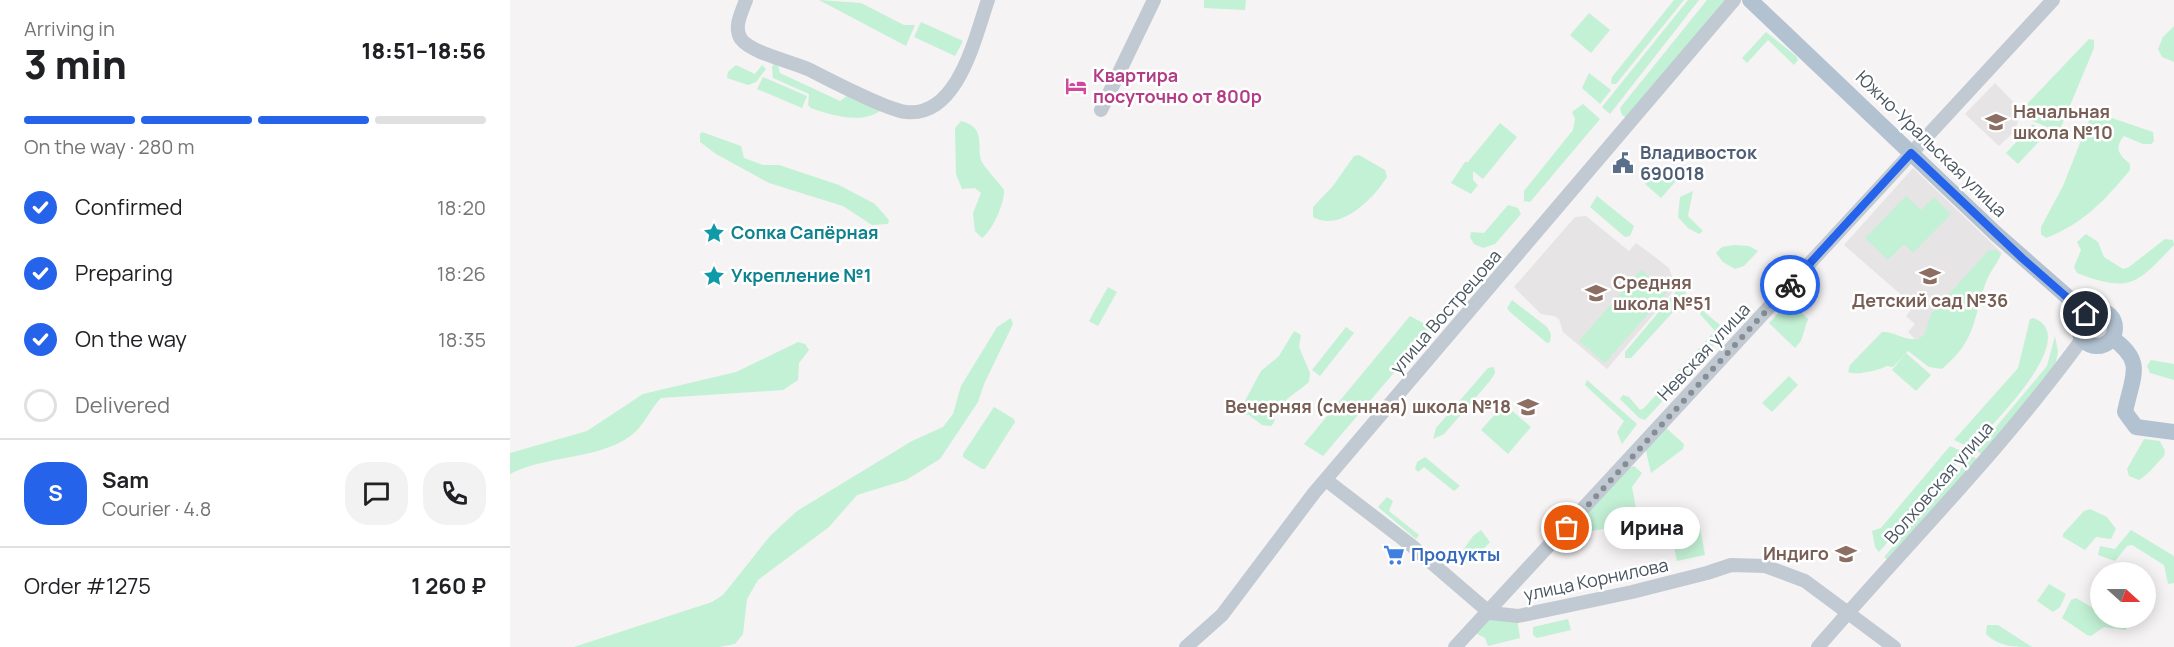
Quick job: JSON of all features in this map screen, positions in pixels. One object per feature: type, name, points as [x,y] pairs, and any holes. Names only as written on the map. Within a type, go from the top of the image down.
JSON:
[{"type":"main road","name":"Южно-Уральская улица","points":[[1750,0],[2022,258],[2086,314]]},
{"type":"main road","points":[[2097,310],[2109,315],[2114,326],[2112,338],[2098,346],[2088,344],[2082,339],[2079,325],[2086,314],[2097,310]]},
{"type":"main road","points":[[2112,338],[2125,348],[2133,360],[2134,369],[2125,412],[2144,429],[2174,443]]},
{"type":"main road","points":[[2144,429],[2174,432]]},
{"type":"street","points":[[746,0],[737,25],[739,36],[746,46],[775,56],[894,109],[921,111],[934,106],[948,95],[965,64],[988,0]]},
{"type":"street","points":[[1101,110],[1154,0]]},
{"type":"street","name":"улица Вострецова","points":[[1186,647],[1222,615],[1326,480],[1734,0]]},
{"type":"street","name":"Невская улица","points":[[1455,647],[1490,612],[2053,0]]},
{"type":"street","name":"Волховская улица","points":[[1818,647],[1978,467],[2051,381],[2082,339]]},
{"type":"street","points":[[1326,480],[1412,546],[1490,612]]},
{"type":"street","name":"улица Корнилова","points":[[1490,612],[1518,616],[1632,592],[1731,565],[1765,566],[1805,581],[1850,612],[1894,647]]},
{"type":"shaded area","name":"Начальная школа №10","points":[[1995,83],[2021,110],[2015,131],[1999,146],[1965,114]]},
{"type":"shaded area","name":"Детский сад №36","points":[[1913,168],[2002,253],[1920,344],[1908,332],[1915,324],[1906,316],[1914,306],[1844,245]]},
{"type":"shaded area","name":"Средняя школа №51","points":[[1586,216],[1629,251],[1636,243],[1669,268],[1676,288],[1607,369],[1563,332],[1559,319],[1541,314],[1514,287],[1575,217]]},
{"type":"green space","points":[[819,0],[861,3],[904,25],[915,25],[906,46]]},
{"type":"green space","points":[[1204,0],[1246,0],[1245,10],[1204,8]]},
{"type":"green space","points":[[1674,0],[1684,0],[1616,84],[1611,84],[1612,77]]},
{"type":"green space","points":[[1688,0],[1699,0],[1610,114],[1602,107]]},
{"type":"green space","points":[[1707,0],[1726,0],[1627,118],[1622,115],[1620,108]]},
{"type":"green space","points":[[1589,13],[1610,30],[1591,53],[1570,35]]},
{"type":"green space","points":[[921,22],[963,41],[955,56],[914,37]]},
{"type":"green space","points":[[2174,26],[2174,62],[2162,57],[2158,49],[2163,37]]},
{"type":"green space","points":[[1766,32],[1796,56],[1798,60],[1794,65],[1768,40],[1747,63],[1742,58]]},
{"type":"green space","points":[[2089,39],[2094,40],[2094,48],[2059,132],[2028,119],[2025,114],[2028,103]]},
{"type":"green space","points":[[774,63],[778,66],[780,73],[840,101],[850,94],[881,110],[874,115],[856,118],[837,116],[811,108],[808,105],[809,94],[773,78]]},
{"type":"green space","points":[[736,65],[755,74],[762,65],[766,69],[756,82],[748,85],[727,78],[728,72]]},
{"type":"green space","points":[[1589,73],[1611,90],[1600,104],[1582,88]]},
{"type":"green space","points":[[763,77],[807,96],[802,108],[757,89]]},
{"type":"green space","points":[[1583,104],[1600,119],[1530,202],[1524,201],[1524,191],[1573,130],[1575,119],[1572,112]]},
{"type":"green space","points":[[2100,114],[2153,132],[2154,141],[2151,144],[2143,144],[2124,136],[2118,148],[2130,164],[2130,170],[2092,210],[2071,226],[2046,238],[2041,234],[2041,227],[2063,186],[2090,118]]},
{"type":"green space","points":[[961,121],[975,128],[978,133],[983,164],[1004,190],[997,216],[982,238],[975,231],[973,213],[981,193],[975,188],[962,189],[956,174],[955,128]]},
{"type":"green space","points":[[1500,123],[1517,137],[1483,179],[1473,171],[1473,180],[1478,185],[1471,194],[1451,183],[1465,162],[1468,162]]},
{"type":"green space","points":[[2033,124],[2045,135],[2018,164],[2006,153]]},
{"type":"green space","points":[[702,132],[741,146],[744,158],[763,165],[779,165],[839,185],[875,204],[889,220],[888,224],[872,225],[843,206],[769,183],[716,154],[700,142]]},
{"type":"green space","points":[[1359,155],[1385,170],[1387,177],[1365,203],[1345,217],[1323,221],[1313,217],[1313,207],[1333,186],[1354,156]]},
{"type":"green space","points":[[1660,167],[1676,181],[1661,198],[1645,184]]},
{"type":"green space","points":[[1693,191],[1688,216],[1703,231],[1699,234],[1688,228],[1678,217],[1680,197]]},
{"type":"green space","points":[[1597,196],[1634,226],[1630,236],[1625,237],[1590,207]]},
{"type":"green space","points":[[1906,196],[1921,210],[1934,197],[1951,214],[1913,253],[1904,244],[1888,260],[1865,238]]},
{"type":"green space","points":[[1508,205],[1518,208],[1521,214],[1495,244],[1483,248],[1474,244],[1470,237],[1471,232],[1484,233]]},
{"type":"green space","points":[[2086,234],[2098,242],[2104,257],[2123,269],[2129,267],[2165,239],[2173,240],[2174,245],[2142,276],[2132,281],[2110,283],[2077,273],[2074,267],[2081,250],[2077,242]]},
{"type":"green space","points":[[1749,246],[1758,251],[1744,266],[1735,269],[1723,262],[1716,253],[1722,247]]},
{"type":"green space","points":[[1989,250],[1996,250],[2001,255],[1987,279],[1968,338],[1954,358],[1942,369],[1929,367],[1908,351],[1893,367],[1887,366],[1862,373],[1848,372],[1850,365],[1882,332],[1913,339],[1919,339],[1925,334],[1931,314]]},
{"type":"green space","points":[[1641,270],[1667,292],[1605,363],[1579,341]]},
{"type":"green space","points":[[1108,287],[1117,292],[1098,326],[1089,321]]},
{"type":"green space","points":[[1679,288],[1686,290],[1684,300],[1631,358],[1625,358],[1625,352]]},
{"type":"green space","points":[[1512,300],[1547,327],[1551,334],[1550,342],[1547,343],[1510,312],[1507,308]]},
{"type":"green space","points":[[1790,301],[1808,319],[1801,341],[1795,348],[1769,323]]},
{"type":"green space","points":[[1702,310],[1727,331],[1645,420],[1639,418],[1620,399],[1623,395],[1629,397],[1640,410],[1644,408],[1715,331],[1700,314]]},
{"type":"green space","points":[[1410,316],[1432,328],[1323,456],[1304,444]]},
{"type":"green space","points":[[1011,318],[1013,324],[984,384],[978,402],[940,459],[906,480],[857,495],[829,527],[758,580],[747,599],[743,634],[735,644],[719,647],[574,647],[712,602],[723,595],[770,536],[797,511],[912,441],[943,427],[953,414],[961,386],[997,327]]},
{"type":"green space","points":[[2034,318],[2046,328],[2047,344],[2028,383],[1971,448],[1954,440],[2018,368],[2030,319]]},
{"type":"green space","points":[[1346,327],[1354,333],[1320,376],[1312,370]]},
{"type":"green space","points":[[1294,331],[1301,335],[1299,347],[1310,373],[1309,382],[1283,403],[1271,426],[1262,425],[1249,415],[1238,414],[1261,371],[1279,356]]},
{"type":"green space","points":[[2055,336],[2058,352],[2054,371],[1982,454],[1976,451],[2047,366]]},
{"type":"green space","points":[[798,342],[805,344],[809,350],[799,363],[798,380],[783,390],[661,398],[639,428],[616,444],[586,454],[539,463],[510,474],[510,453],[587,431],[643,394],[736,372]]},
{"type":"green space","points":[[1906,353],[1931,375],[1916,391],[1892,370]]},
{"type":"green space","points":[[2151,360],[2174,364],[2174,380],[2150,373],[2147,366]]},
{"type":"green space","points":[[1494,367],[1495,373],[1490,381],[1444,434],[1433,439],[1436,428],[1488,368]]},
{"type":"green space","points":[[1789,376],[1798,385],[1772,412],[1762,403]]},
{"type":"green space","points":[[1587,380],[1637,424],[1622,444],[1617,432],[1624,421],[1585,385]]},
{"type":"green space","points":[[1504,404],[1531,427],[1508,454],[1481,430]]},
{"type":"green space","points":[[994,407],[1014,419],[1015,422],[985,469],[982,469],[963,457],[963,454]]},
{"type":"green space","points":[[1665,427],[1684,444],[1683,449],[1651,473],[1645,447]]},
{"type":"green space","points":[[2144,439],[2160,441],[2165,451],[2164,456],[2139,480],[2129,476],[2127,469]]},
{"type":"green space","points":[[1950,446],[1966,453],[1879,552],[1875,547],[1872,531],[1881,528]]},
{"type":"green space","points":[[1972,456],[1977,459],[1888,560],[1884,557]]},
{"type":"green space","points":[[1425,457],[1460,486],[1454,491],[1424,467],[1418,472],[1415,469],[1417,462]]},
{"type":"green space","points":[[1634,466],[1642,473],[1632,487],[1637,514],[1635,521],[1628,525],[1572,534],[1571,531],[1629,468]]},
{"type":"green space","points":[[1387,497],[1393,501],[1389,511],[1419,535],[1416,539],[1378,507]]},
{"type":"green space","points":[[2090,509],[2107,517],[2116,529],[2111,539],[2096,537],[2085,550],[2063,537],[2063,534],[2084,511]]},
{"type":"green space","points":[[1700,527],[1705,555],[1677,561],[1671,533]]},
{"type":"green space","points":[[1481,530],[1490,542],[1473,560],[1463,550],[1473,536]]},
{"type":"green space","points":[[2131,530],[2174,556],[2174,583],[2168,584],[2164,565],[2132,545],[2127,546],[2115,561],[2098,555],[2100,546],[2115,549]]},
{"type":"green space","points":[[2049,584],[2066,594],[2060,607],[2053,612],[2037,601]]},
{"type":"green space","points":[[2076,598],[2090,606],[2090,628],[2103,628],[2091,636],[2062,618],[2071,600]]},
{"type":"green space","points":[[1490,615],[1517,618],[1520,638],[1488,646],[1485,638],[1475,633]]},
{"type":"green space","points":[[1568,619],[1571,630],[1537,638],[1533,635],[1533,627]]},
{"type":"green space","points":[[1987,625],[1998,625],[2032,647],[1996,642],[1986,634]]},
{"type":"way so far","points":[[1567,528],[1790,285]]},
{"type":"place","name":"Квартира посуточно от 800р","points":[[1076,86]]},
{"type":"place","name":"Начальная школа №10","points":[[1996,122]]},
{"type":"place","name":"Владивосток 690018","points":[[1623,163]]},
{"type":"place","name":"Сопка Сапёрная","points":[[714,233]]},
{"type":"place","name":"Укрепление №1","points":[[714,276]]},
{"type":"place","name":"Детский сад №36","points":[[1930,276]]},
{"type":"place","name":"Средняя школа №51","points":[[1596,293]]},
{"type":"place","name":"Вечерняя (сменная) школа №18","points":[[1528,407]]},
{"type":"place","name":"Ирина","points":[[1567,528]]},
{"type":"place","name":"Индиго","points":[[1846,554]]},
{"type":"place","name":"Продукты","points":[[1394,555]]},
{"type":"route","points":[[1790,285],[1911,153],[2044,279],[2086,314]]}]
